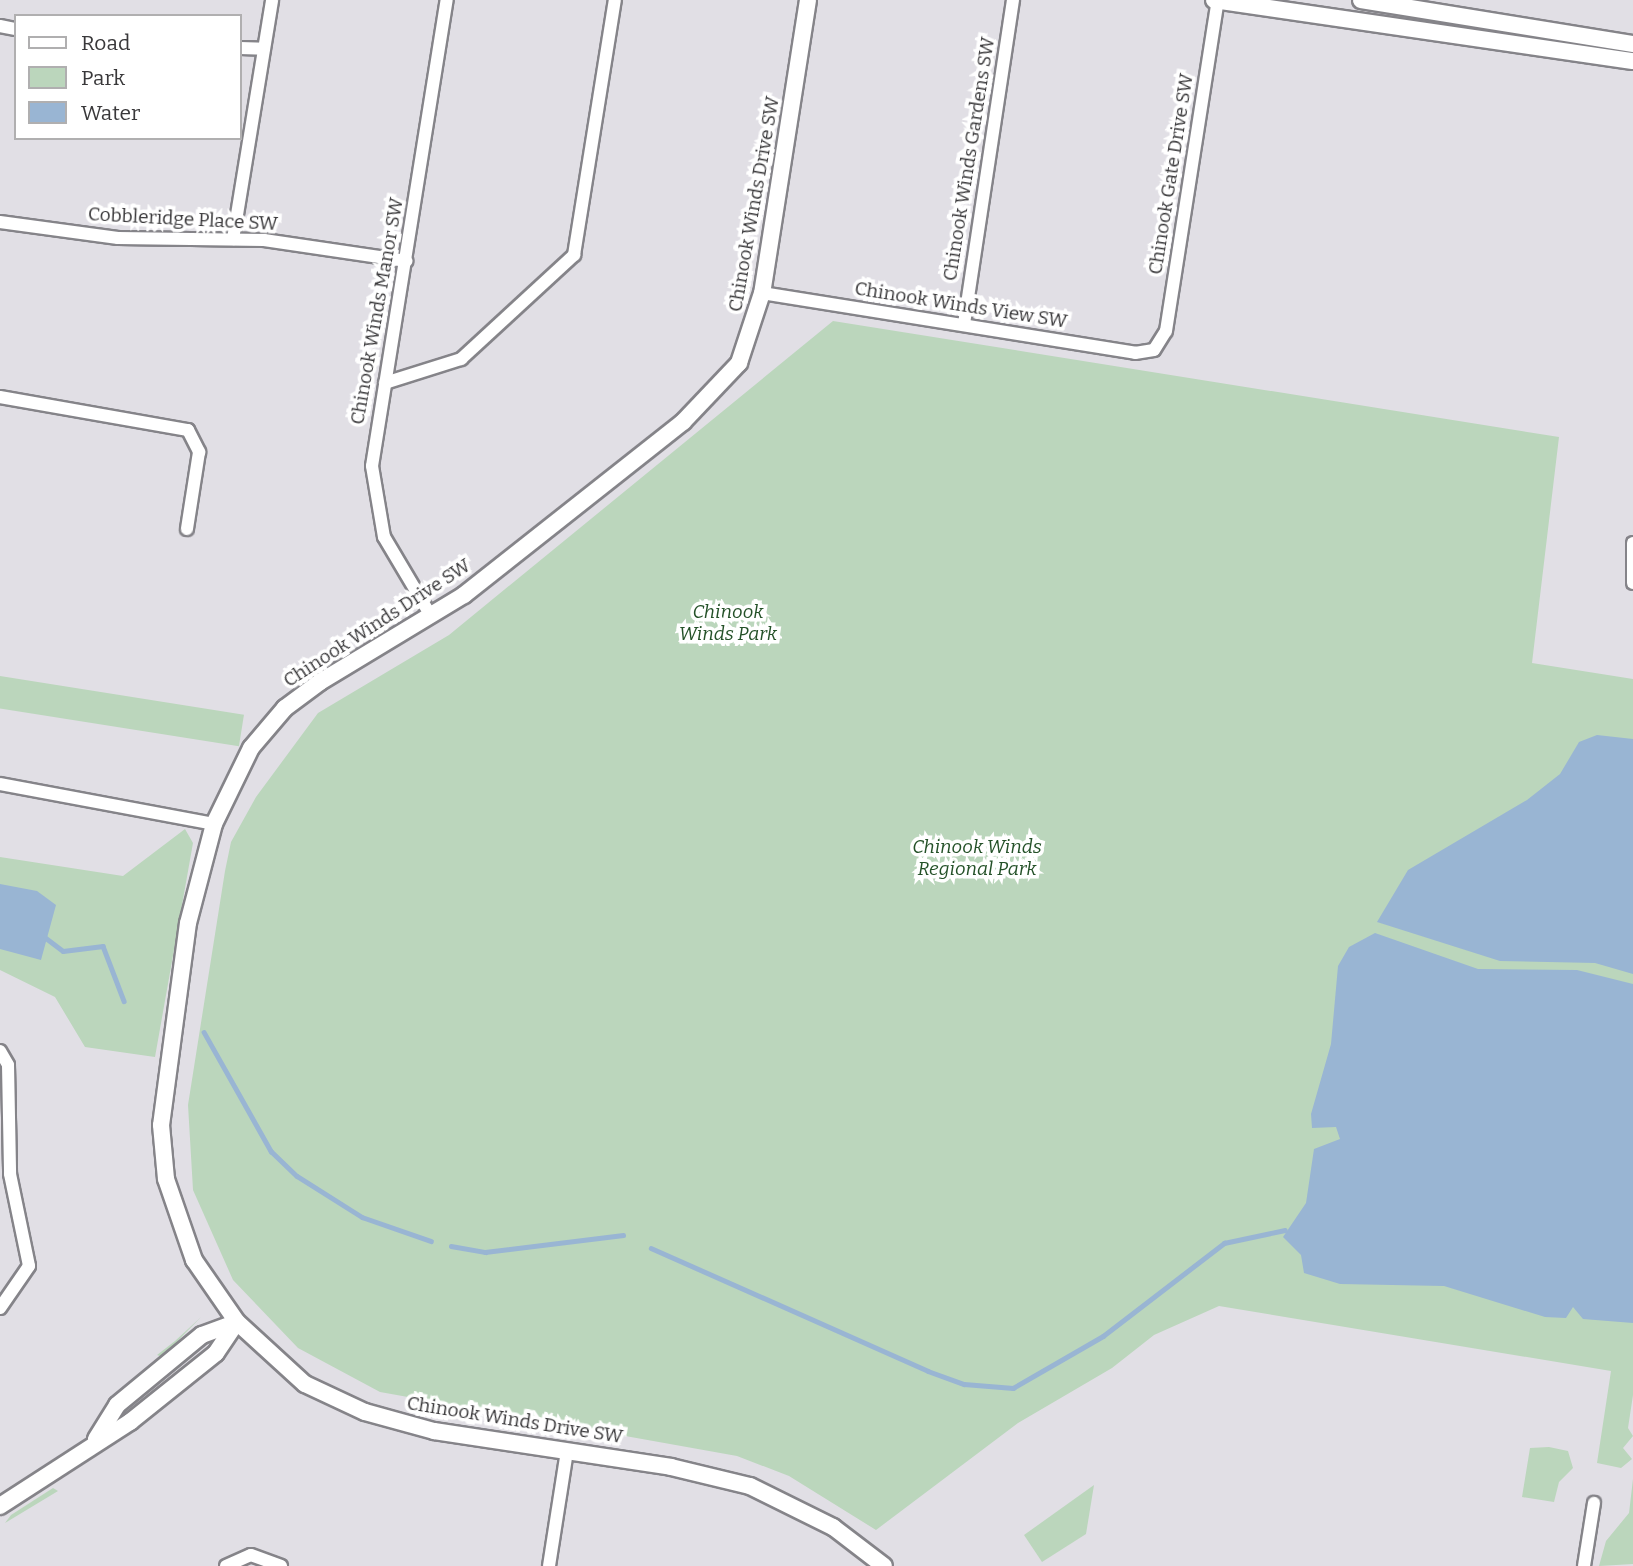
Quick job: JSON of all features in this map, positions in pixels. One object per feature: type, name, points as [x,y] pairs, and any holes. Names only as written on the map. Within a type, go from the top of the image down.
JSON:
[{"type":"street","points":[[233,239],[272,0]]},
{"type":"street","name":"Chinook Winds Manor SW","points":[[431,616],[384,537],[372,491],[385,383],[447,0]]},
{"type":"street","points":[[385,383],[461,359],[574,255],[615,0]]},
{"type":"street","name":"Chinook Winds Drive SW","points":[[808,0],[762,293],[739,363],[709,399],[431,616],[285,708],[251,748],[214,824],[182,957],[161,1125],[176,1218],[194,1260],[237,1322],[305,1384],[355,1408],[434,1431],[567,1451],[750,1486],[833,1527],[884,1566]]},
{"type":"street","name":"Chinook Winds Gardens SW","points":[[964,324],[1013,0]]},
{"type":"street","points":[[1216,0],[1633,61]]},
{"type":"street","name":"Chinook Gate Drive SW","points":[[1154,350],[1166,331],[1216,0]]},
{"type":"street","points":[[1361,0],[1633,44]]},
{"type":"street","points":[[242,48],[264,49]]},
{"type":"street","name":"Cobbleridge Place SW","points":[[0,222],[118,238],[233,239],[406,261]]},
{"type":"street","name":"Chinook Winds View SW","points":[[762,293],[1135,353],[1154,350]]},
{"type":"street","points":[[0,397],[188,430],[199,452],[187,529]]},
{"type":"street","points":[[1633,542],[1633,583]]},
{"type":"street","points":[[0,784],[214,824]]},
{"type":"street","points":[[0,1051],[8,1065],[10,1174],[29,1266],[0,1308]]},
{"type":"street","points":[[0,1506],[96,1438],[130,1422],[216,1353],[237,1322]]},
{"type":"street","points":[[549,1566],[567,1451]]},
{"type":"street","points":[[1584,1566],[1594,1503]]},
{"type":"street","points":[[226,1566],[251,1555],[281,1566]]},
{"type":"green space","name":"Chinook Winds Regional Park","points":[[833,321],[1559,437],[1532,663],[1633,679],[1633,1395],[1628,1428],[1633,1436],[1623,1448],[1632,1459],[1621,1468],[1597,1463],[1611,1371],[1219,1306],[1154,1335],[1112,1368],[1018,1423],[876,1530],[789,1476],[737,1456],[380,1392],[298,1348],[233,1280],[193,1190],[188,1105],[231,842],[256,797],[318,713],[449,635]]},
{"type":"green space","points":[[0,676],[244,715],[239,746],[0,708]]},
{"type":"green space","points":[[185,829],[193,843],[155,1057],[85,1047],[55,997],[0,970],[0,857],[123,876]]},
{"type":"green space","points":[[201,1317],[162,1357],[157,1355],[175,1341]]},
{"type":"green space","points":[[1549,1447],[1568,1451],[1573,1468],[1559,1482],[1554,1502],[1522,1497],[1530,1448]]},
{"type":"green space","points":[[1633,1479],[1633,1564],[1599,1566],[1606,1541],[1629,1513]]},
{"type":"green space","points":[[1094,1485],[1086,1534],[1042,1562],[1024,1535]]},
{"type":"green space","points":[[53,1488],[58,1491],[5,1523],[11,1515]]},
{"type":"water","points":[[1597,735],[1633,739],[1633,974],[1595,963],[1500,961],[1377,922],[1408,870],[1527,800],[1560,774],[1579,742]]},
{"type":"water","points":[[0,884],[37,891],[56,905],[41,960],[0,949]]},
{"type":"water","points":[[1375,933],[1478,969],[1577,970],[1633,984],[1633,1323],[1583,1319],[1573,1307],[1566,1318],[1545,1317],[1444,1286],[1340,1284],[1304,1273],[1301,1255],[1283,1237],[1306,1203],[1314,1149],[1340,1139],[1336,1127],[1312,1128],[1311,1114],[1331,1044],[1338,966],[1349,947]]},
{"type":"waterway","points":[[46,938],[63,951],[103,946],[124,1001]]},
{"type":"waterway","points":[[204,1032],[271,1151],[297,1176],[362,1217],[431,1241]]},
{"type":"waterway","points":[[651,1248],[928,1371],[964,1384],[1013,1388],[1103,1336],[1224,1243],[1285,1230]]},
{"type":"waterway","points":[[451,1246],[485,1252],[623,1235]]},
{"type":"park label","name":"Chinook Winds Park","points":[[728,623]]}]
